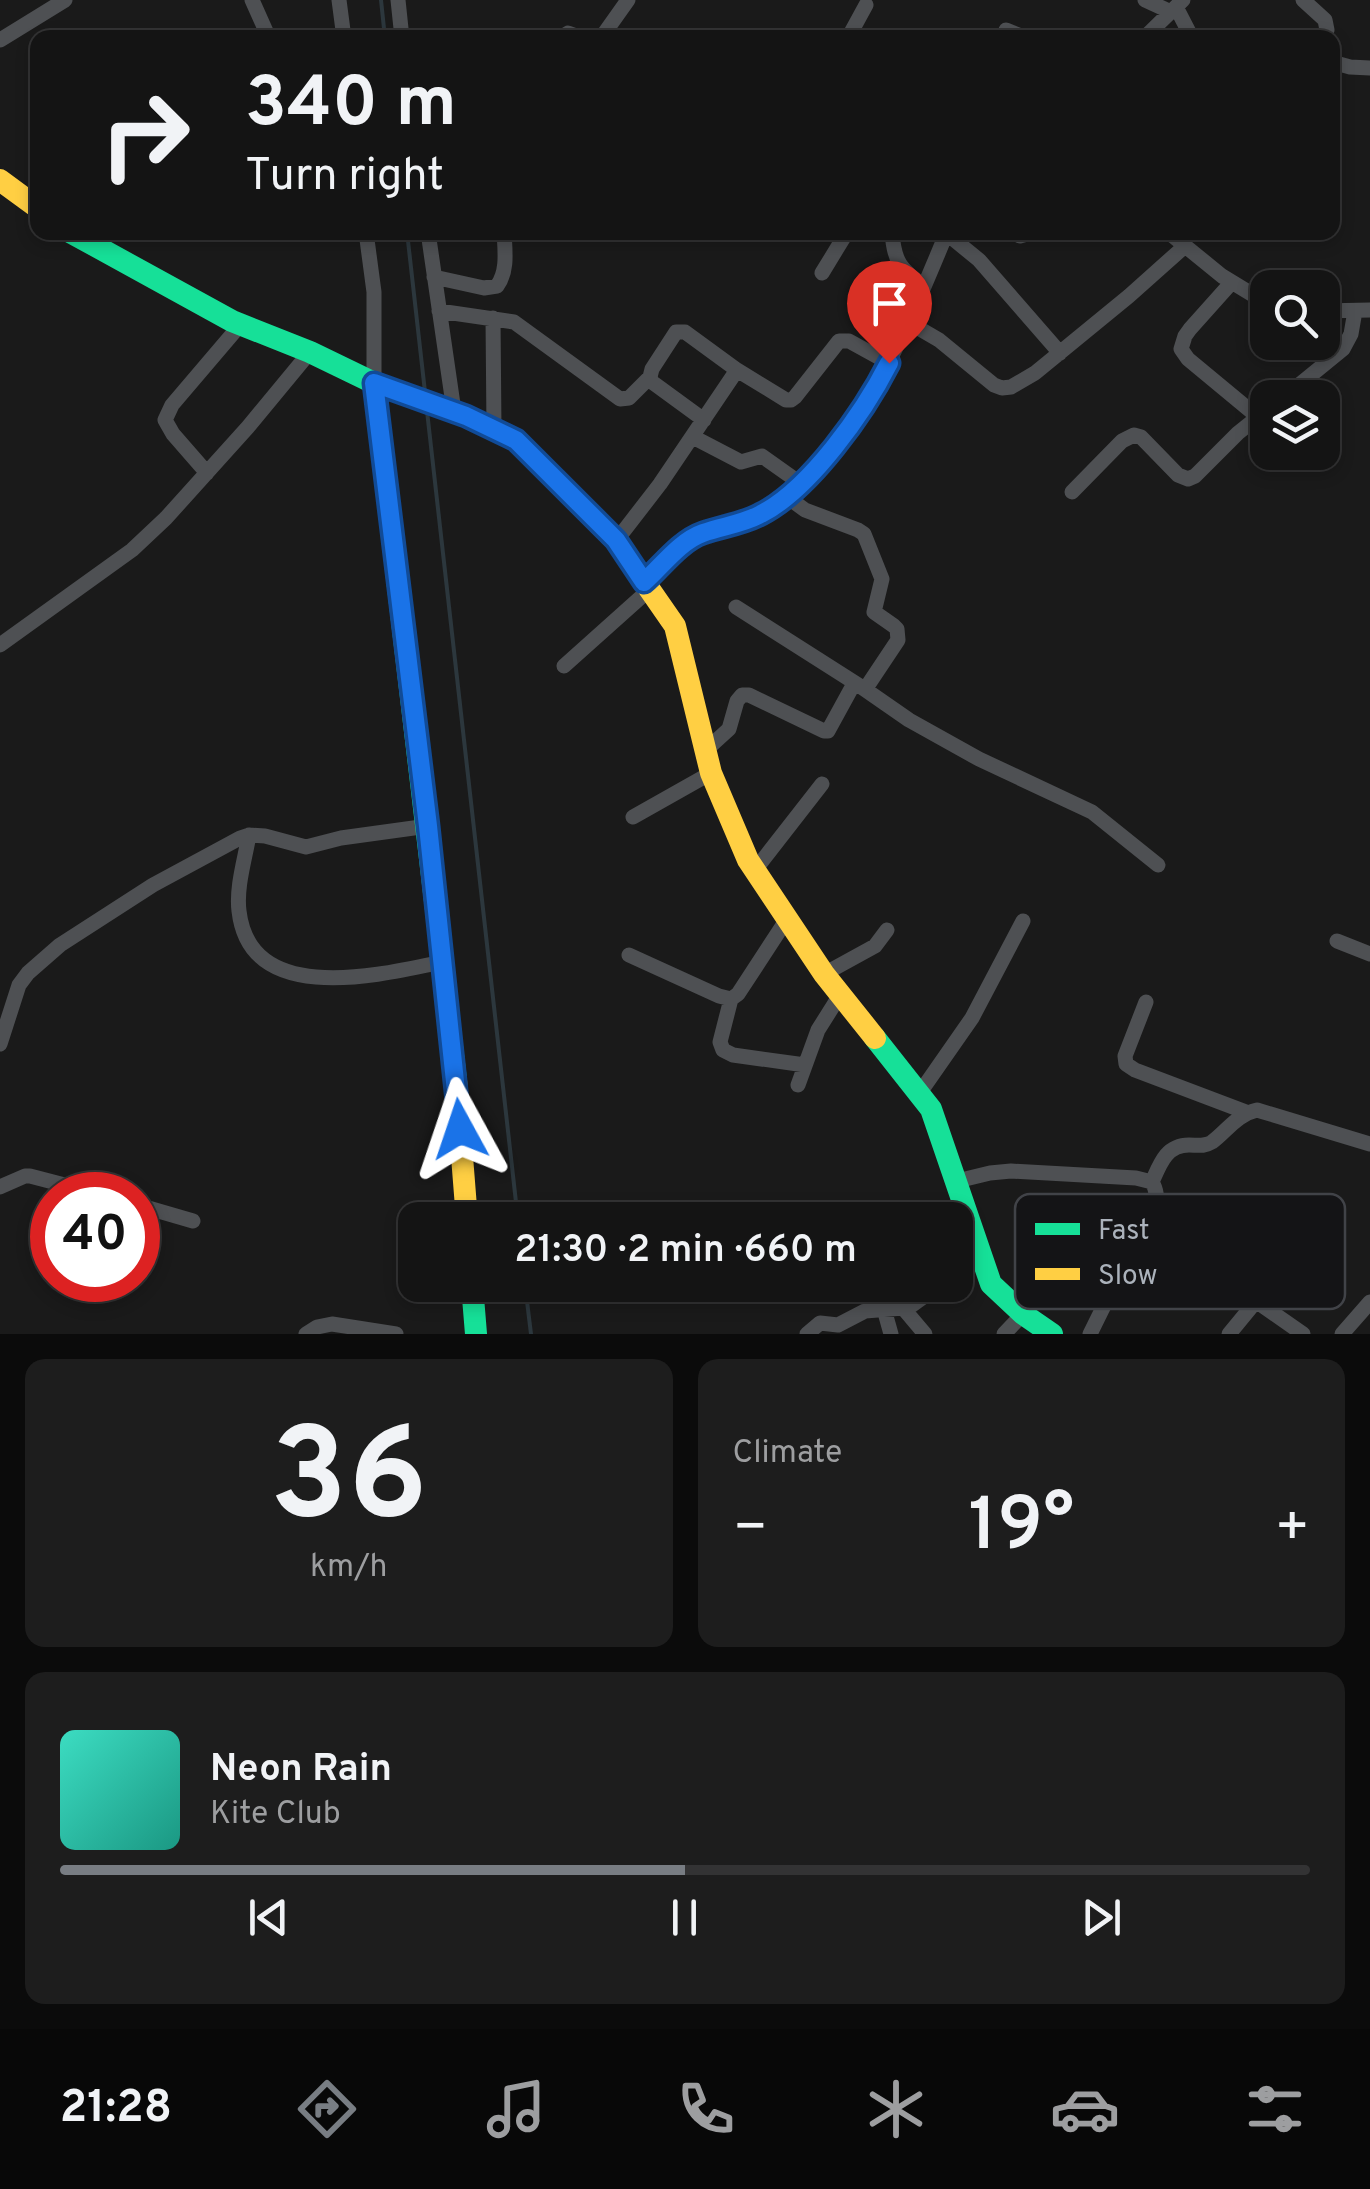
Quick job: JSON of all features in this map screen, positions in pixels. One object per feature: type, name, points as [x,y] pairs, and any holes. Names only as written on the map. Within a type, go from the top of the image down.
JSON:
[{"type":"main road","points":[[2,184],[30,203]]},
{"type":"main road","points":[[87,240],[241,324],[516,440],[616,540],[675,626],[712,774],[748,860],[824,974],[931,1109],[991,1284],[1015,1306]]},
{"type":"main road","points":[[380,385],[458,1098],[466,1202]]},
{"type":"main road","points":[[473,1302],[476,1334]]},
{"type":"main road","points":[[1018,1309],[1052,1334]]},
{"type":"street","points":[[0,40],[65,0]]},
{"type":"street","points":[[252,0],[265,30]]},
{"type":"street","points":[[340,0],[343,30]]},
{"type":"street","points":[[398,0],[401,30]]},
{"type":"street","points":[[607,30],[628,0]]},
{"type":"street","points":[[1145,0],[1177,6]]},
{"type":"street","points":[[1303,0],[1324,20],[1328,30]]},
{"type":"street","points":[[852,30],[866,4]]},
{"type":"street","points":[[1152,30],[1177,6]]},
{"type":"street","points":[[1177,6],[1188,30]]},
{"type":"street","points":[[1340,64],[1370,68]]},
{"type":"street","points":[[367,240],[380,385]]},
{"type":"street","points":[[429,240],[449,410]]},
{"type":"street","points":[[434,277],[484,288],[497,286],[505,262],[504,240]]},
{"type":"street","points":[[822,273],[841,240]]},
{"type":"street","points":[[893,240],[900,267],[924,287]]},
{"type":"street","points":[[564,666],[690,539],[764,513],[824,459],[854,421],[889,363],[944,240]]},
{"type":"street","points":[[955,240],[978,260],[1060,353]]},
{"type":"street","points":[[1178,240],[1250,293]]},
{"type":"street","points":[[908,322],[1002,388],[1023,382],[1185,246]]},
{"type":"street","points":[[1232,282],[1190,329],[1181,349],[1188,359],[1250,404]]},
{"type":"street","points":[[439,311],[514,322],[620,399],[629,398],[650,377],[672,336],[680,331],[786,400],[795,396],[839,340],[889,363]]},
{"type":"street","points":[[1304,380],[1342,350],[1362,311]]},
{"type":"street","points":[[493,318],[494,430]]},
{"type":"street","points":[[207,473],[168,427],[167,413],[241,324]]},
{"type":"street","points":[[0,644],[132,550],[166,518],[268,405],[310,352]]},
{"type":"street","points":[[616,540],[660,484],[737,370]]},
{"type":"street","points":[[650,377],[704,420]]},
{"type":"street","points":[[1072,492],[1122,440],[1134,435],[1188,480],[1250,423]]},
{"type":"street","points":[[693,437],[741,462],[762,456],[800,483]]},
{"type":"street","points":[[786,496],[805,510],[858,530],[868,540],[882,579],[874,612],[894,626],[898,635],[896,644],[863,687]]},
{"type":"street","points":[[736,607],[899,714],[962,750],[1100,817],[1158,865]]},
{"type":"street","points":[[706,750],[729,729],[742,695],[828,731],[851,689],[863,687]]},
{"type":"street","points":[[633,816],[712,774]]},
{"type":"street","points":[[755,870],[822,784]]},
{"type":"street","points":[[0,1044],[19,985],[60,945],[180,869],[240,838],[265,836],[306,847],[428,826]]},
{"type":"street","points":[[250,835],[239,892],[239,915],[249,943],[276,969],[346,978],[442,962]]},
{"type":"street","points":[[788,920],[732,998],[720,1042],[723,1050],[732,1055],[805,1065]]},
{"type":"street","points":[[919,1094],[972,1018],[1023,921]]},
{"type":"street","points":[[824,974],[875,946],[887,930]]},
{"type":"street","points":[[1338,941],[1370,954]]},
{"type":"street","points":[[629,956],[719,996],[732,998]]},
{"type":"street","points":[[798,1085],[818,1030],[840,995]]},
{"type":"street","points":[[1146,1002],[1126,1064],[1246,1112]]},
{"type":"street","points":[[1152,1182],[1171,1150],[1183,1145],[1208,1144],[1246,1112],[1257,1110],[1370,1144]]},
{"type":"street","points":[[957,1181],[1011,1171],[1136,1178],[1152,1182],[1158,1194]]},
{"type":"street","points":[[0,1187],[25,1176],[30,1178]]},
{"type":"street","points":[[160,1211],[193,1221]]},
{"type":"street","points":[[973,1259],[981,1253]]},
{"type":"street","points":[[873,1302],[884,1309],[891,1334]]},
{"type":"street","points":[[808,1334],[820,1323],[838,1325],[865,1311],[904,1308],[917,1302]]},
{"type":"street","points":[[1342,1334],[1370,1302]]},
{"type":"street","points":[[904,1308],[925,1334]]},
{"type":"street","points":[[1090,1334],[1103,1309]]},
{"type":"street","points":[[1229,1334],[1250,1309]]},
{"type":"street","points":[[1270,1309],[1302,1334]]},
{"type":"street","points":[[1004,1334],[1023,1314]]},
{"type":"street","points":[[306,1334],[332,1324],[396,1334]]},
{"type":"waterway","points":[[381,0],[384,30]]},
{"type":"waterway","points":[[408,240],[425,392]]},
{"type":"waterway","points":[[427,411],[516,1202]]},
{"type":"waterway","points":[[527,1302],[531,1334]]},
{"type":"traffic: fast","points":[[85,240],[232,321],[516,440],[537,462]]},
{"type":"traffic: fast","points":[[374,383],[456,1080]]},
{"type":"traffic: fast","points":[[875,1038],[931,1109],[991,1284],[1015,1306]]},
{"type":"traffic: fast","points":[[473,1302],[476,1334]]},
{"type":"traffic: fast","points":[[1018,1309],[1052,1334]]},
{"type":"traffic: slow","points":[[0,180],[30,202]]},
{"type":"traffic: slow","points":[[537,462],[616,541],[675,626],[711,773],[748,860],[824,974],[875,1038]]},
{"type":"traffic: slow","points":[[456,1080],[466,1202]]},
{"type":"route","points":[[460,1129],[374,383],[466,416],[516,440],[616,540],[644,582],[690,539],[748,521],[775,506],[824,459],[854,421],[889,363]]}]
